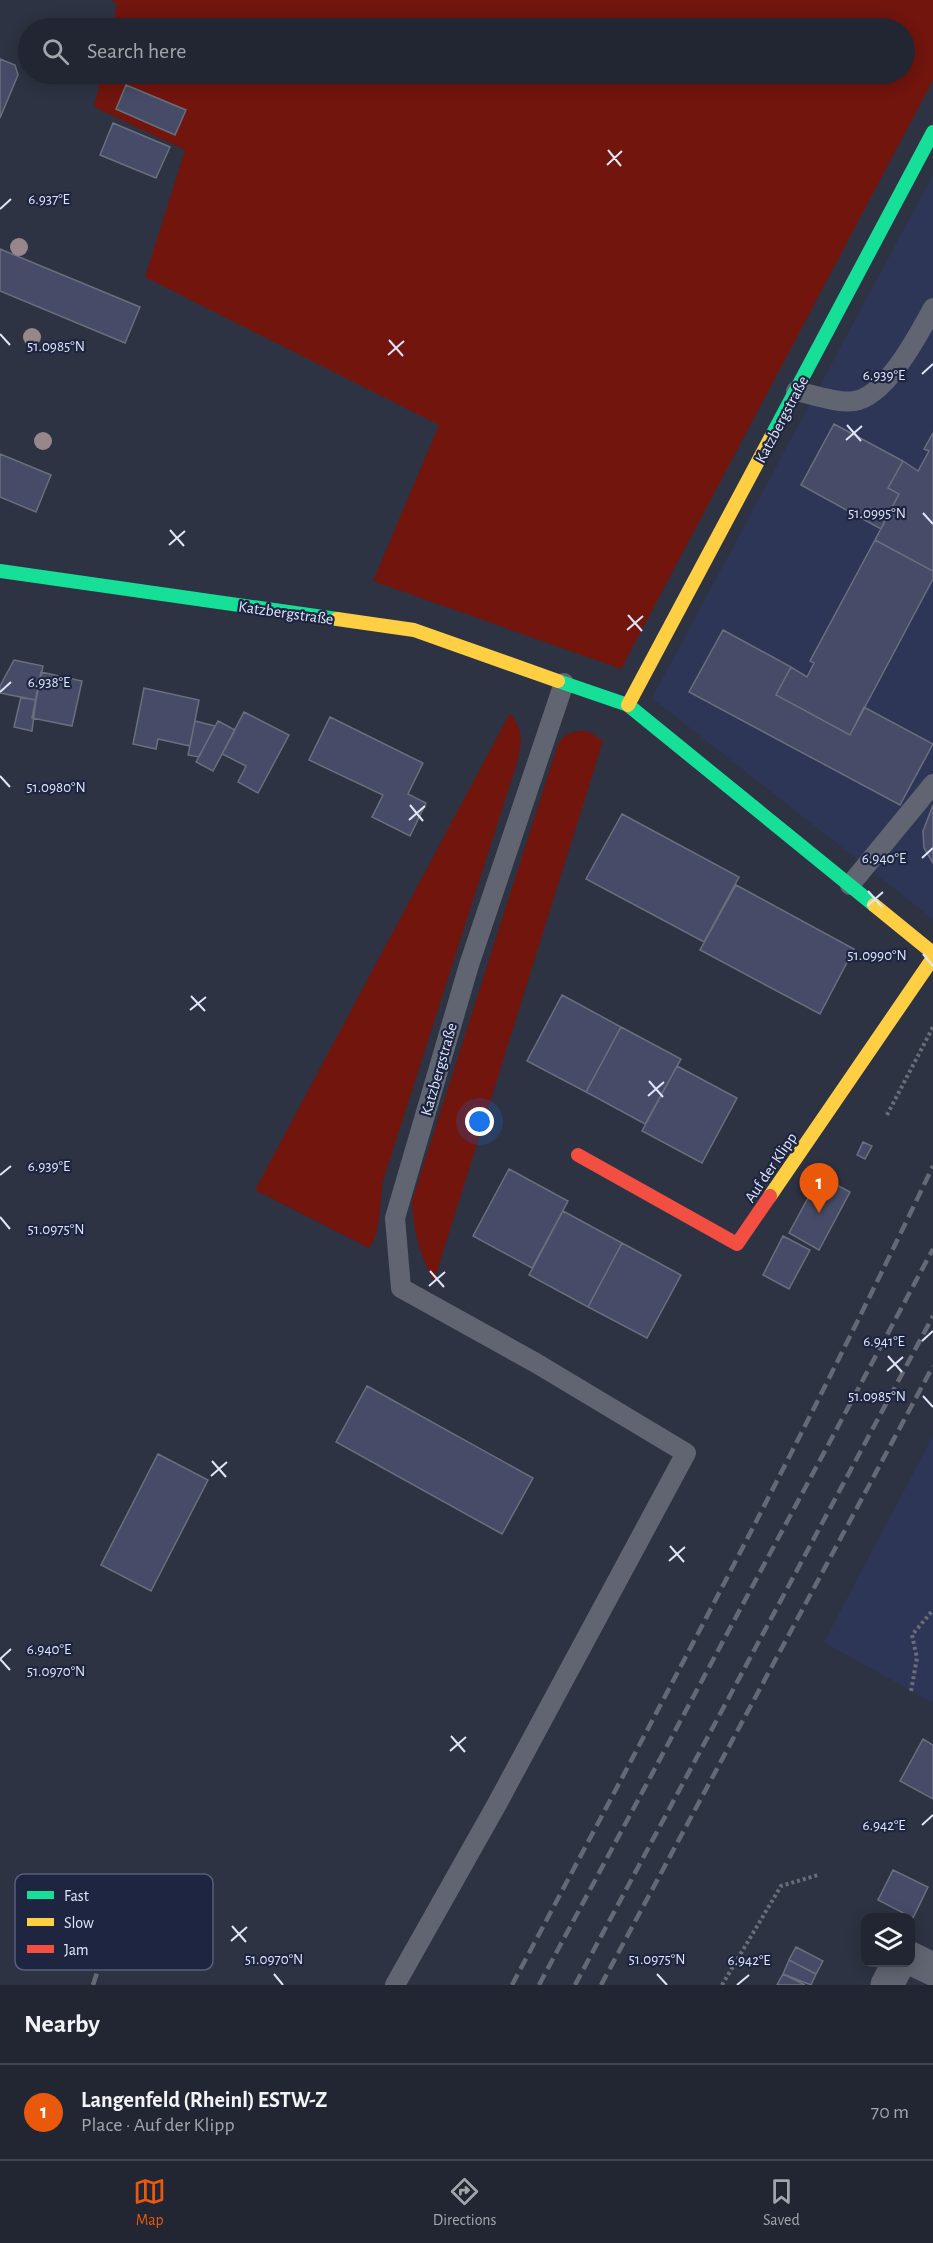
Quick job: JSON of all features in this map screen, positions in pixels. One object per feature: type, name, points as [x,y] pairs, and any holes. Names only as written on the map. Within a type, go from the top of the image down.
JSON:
[{"type":"street","name":"Katzbergstraße","points":[[628,705],[933,132]]},
{"type":"street","name":"Katzbergstraße","points":[[0,571],[414,630],[628,705],[933,953]]},
{"type":"street","name":"Auf der Klipp","points":[[578,1155],[737,1244],[933,958]]},
{"type":"street","points":[[915,1961],[933,1970]]},
{"type":"street","points":[[887,1985],[896,1967]]},
{"type":"lane","points":[[916,163],[933,175]]},
{"type":"lane","points":[[795,391],[855,401],[873,392],[890,377],[933,308]]},
{"type":"lane","name":"Katzbergstraße","points":[[395,1985],[497,1804],[686,1453],[536,1363],[401,1288],[395,1218],[469,964],[564,683]]},
{"type":"lane","points":[[850,885],[933,784]]},
{"type":"path","points":[[887,1115],[933,1027]]},
{"type":"path","points":[[911,1691],[917,1658],[912,1635],[933,1610]]},
{"type":"path","points":[[722,1985],[781,1886],[818,1875]]},
{"type":"shaded area","points":[[112,0],[933,0],[933,80],[621,669],[373,581],[439,425],[145,277],[185,150],[94,107],[100,84],[915,84],[915,18],[114,18],[117,5]]},
{"type":"shaded area","points":[[933,175],[933,919],[652,698]]},
{"type":"shaded area","points":[[510,713],[518,725],[521,737],[517,763],[383,1181],[378,1226],[369,1248],[255,1190]]},
{"type":"shaded area","points":[[577,731],[588,731],[603,741],[434,1281],[418,1243],[412,1201],[558,744],[565,735]]},
{"type":"shaded area","points":[[933,1436],[933,1703],[824,1642]]},
{"type":"building","points":[[0,59],[15,65],[18,75],[0,118]]},
{"type":"building","points":[[126,85],[186,110],[175,135],[116,109]]},
{"type":"building","points":[[113,123],[170,147],[156,178],[100,155]]},
{"type":"building","points":[[0,249],[140,307],[125,343],[0,291]]},
{"type":"building","points":[[834,424],[903,461],[888,488],[899,494],[881,529],[801,485]]},
{"type":"building","points":[[933,433],[933,571],[875,540],[899,494],[888,488],[903,461],[918,471],[929,451],[924,449]]},
{"type":"building","points":[[0,454],[51,475],[36,512],[0,497]]},
{"type":"building","points":[[875,540],[933,571],[933,579],[850,735],[776,695],[791,667],[807,677],[814,663],[810,661]]},
{"type":"building","points":[[723,630],[791,667],[776,695],[850,735],[864,707],[933,744],[900,805],[689,692]]},
{"type":"building","points":[[14,660],[43,666],[36,700],[0,693],[0,686]]},
{"type":"building","points":[[41,672],[82,681],[72,726],[32,718]]},
{"type":"building","points":[[144,688],[199,700],[190,746],[158,739],[156,749],[133,744]]},
{"type":"building","points":[[21,697],[36,700],[32,731],[14,727]]},
{"type":"building","points":[[244,712],[289,735],[258,793],[238,782],[246,766],[222,754]]},
{"type":"building","points":[[330,717],[423,763],[408,794],[426,803],[410,836],[372,817],[383,795],[309,760]]},
{"type":"building","points":[[195,721],[215,726],[199,757],[188,755]]},
{"type":"building","points":[[218,721],[235,730],[213,771],[196,762]]},
{"type":"building","points":[[933,805],[933,863],[924,848],[923,831]]},
{"type":"building","points":[[622,814],[739,877],[704,942],[586,879]]},
{"type":"building","points":[[736,885],[854,949],[820,1014],[700,950]]},
{"type":"building","points":[[562,995],[621,1027],[586,1092],[527,1061]]},
{"type":"building","points":[[621,1027],[681,1059],[645,1124],[586,1092]]},
{"type":"building","points":[[677,1066],[737,1098],[702,1163],[642,1131]]},
{"type":"building","points":[[863,1142],[872,1146],[865,1159],[857,1155]]},
{"type":"building","points":[[509,1169],[568,1201],[532,1268],[473,1236]]},
{"type":"building","points":[[820,1176],[850,1192],[819,1250],[789,1233]]},
{"type":"building","points":[[563,1211],[622,1243],[588,1307],[529,1275]]},
{"type":"building","points":[[783,1236],[810,1250],[789,1289],[763,1275]]},
{"type":"building","points":[[622,1243],[681,1275],[647,1338],[588,1307]]},
{"type":"building","points":[[367,1386],[533,1478],[502,1534],[336,1442]]},
{"type":"building","points":[[158,1454],[208,1480],[151,1591],[101,1565]]},
{"type":"building","points":[[923,1739],[933,1745],[933,1799],[900,1781]]},
{"type":"building","points":[[893,1870],[928,1887],[915,1914],[903,1913],[878,1900]]},
{"type":"building","points":[[796,1947],[823,1961],[816,1974],[789,1960]]},
{"type":"building","points":[[789,1960],[816,1974],[811,1985],[783,1974]]},
{"type":"building","points":[[783,1974],[805,1985],[777,1985]]},
{"type":"railway","points":[[512,1985],[780,1475],[933,1166]]},
{"type":"railway","points":[[539,1985],[933,1249]]},
{"type":"railway","points":[[575,1985],[933,1316]]},
{"type":"railway","points":[[601,1985],[933,1366]]},
{"type":"railway","points":[[93,1985],[98,1970]]},
{"type":"traffic: fast","points":[[771,437],[933,132]]},
{"type":"traffic: fast","points":[[0,571],[337,619]]},
{"type":"traffic: fast","points":[[558,681],[628,705],[874,905]]},
{"type":"traffic: slow","points":[[628,705],[771,437]]},
{"type":"traffic: slow","points":[[337,619],[414,630],[558,681]]},
{"type":"traffic: slow","points":[[874,905],[933,953]]},
{"type":"traffic: slow","points":[[770,1196],[933,958]]},
{"type":"traffic: jam","points":[[578,1155],[737,1244],[770,1196]]},
{"type":"place","name":"Langenfeld (Rheinl) ESTW-Z","points":[[819,1213]]}]
